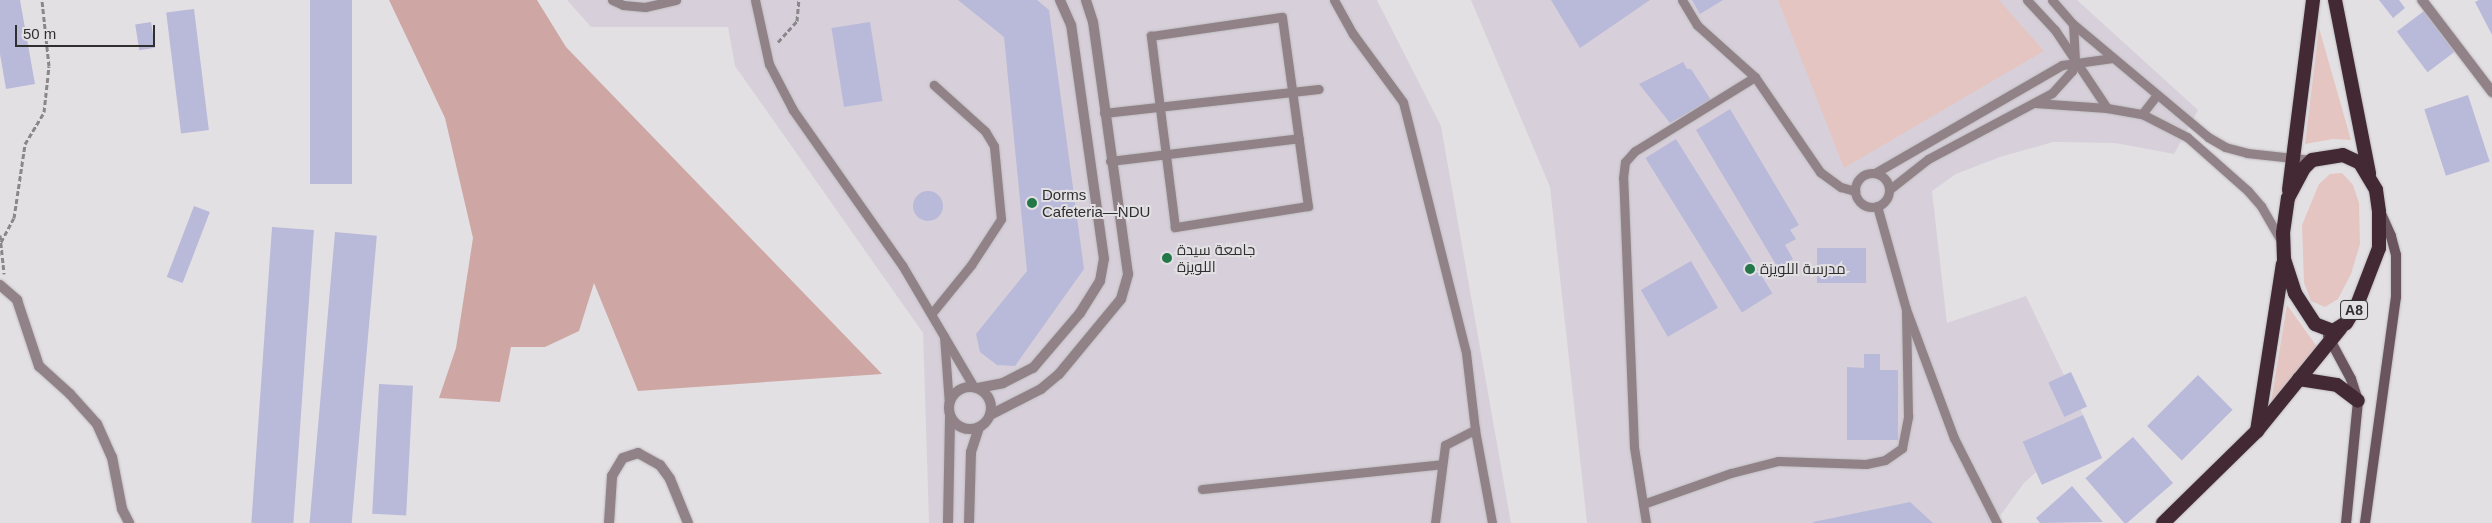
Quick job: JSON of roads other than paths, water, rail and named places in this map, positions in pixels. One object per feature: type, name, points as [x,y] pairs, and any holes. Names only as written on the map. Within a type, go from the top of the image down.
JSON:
[{"type":"highway","name":"A8","points":[[2313,0],[2291,160],[2282,244],[2284,259],[2295,293],[2306,315],[2327,335]]},
{"type":"highway","name":"A8","points":[[2163,523],[2257,431],[2299,379],[2327,335],[2340,329],[2357,305],[2369,277],[2378,248],[2379,212],[2369,175],[2335,0]]},
{"type":"highway","points":[[2312,160],[2343,155],[2360,164],[2369,175]]},
{"type":"highway","name":"A8","points":[[2288,198],[2296,180],[2312,160]]},
{"type":"highway","name":"A8","points":[[2257,431],[2284,259]]},
{"type":"highway","points":[[2299,379],[2312,379],[2337,385],[2358,401]]},
{"type":"main road","points":[[2366,523],[2396,297],[2396,255],[2392,236],[2379,212]]},
{"type":"main road","points":[[2327,335],[2352,379],[2358,401],[2346,523]]},
{"type":"street","points":[[948,523],[949,404],[954,394],[963,387],[1003,383],[1033,368],[1080,313],[1100,281],[1104,259],[1071,26],[1060,0]]},
{"type":"street","points":[[969,523],[971,452],[979,428],[990,415],[1041,389],[1059,374],[1120,299],[1128,274],[1110,161],[1094,22],[1086,0]]},
{"type":"street","points":[[2422,0],[2492,92]]},
{"type":"street","points":[[2,286],[17,300],[39,366],[70,394],[97,424],[112,458],[122,509],[129,523]]},
{"type":"street","points":[[976,387],[989,399],[990,415]]},
{"type":"street","points":[[950,417],[963,428],[979,428]]},
{"type":"street","points":[[609,523],[612,476],[623,458],[638,453],[660,465],[670,480],[688,523]]},
{"type":"lane","points":[[612,0],[623,5],[645,7],[675,0]]},
{"type":"lane","points":[[755,0],[767,55],[793,110],[932,313],[976,387]]},
{"type":"lane","points":[[1334,0],[1353,34],[1404,102],[1466,353],[1475,430],[1492,523]]},
{"type":"lane","points":[[1682,0],[1697,25],[1755,77],[1820,172],[1841,187],[1855,191],[1862,204],[1877,206],[1884,203],[1890,189],[1928,159],[2035,103],[2066,80],[2075,61],[2073,24]]},
{"type":"lane","points":[[2027,0],[2055,30],[2107,108]]},
{"type":"lane","points":[[2052,0],[2073,24],[2113,58],[2157,95],[2225,147],[2291,160],[2312,160]]},
{"type":"lane","points":[[1282,17],[1308,206],[1175,227],[1160,106],[1151,36],[1282,17]]},
{"type":"lane","points":[[1855,191],[1861,177],[1875,172],[2062,65],[2075,61],[2113,58]]},
{"type":"lane","points":[[1646,523],[1634,447],[1622,178],[1625,162],[1635,151],[1755,77]]},
{"type":"lane","points":[[932,313],[971,264],[1000,219],[994,146],[985,131],[934,85]]},
{"type":"lane","points":[[1104,114],[1318,89]]},
{"type":"lane","points":[[2142,114],[2157,95]]},
{"type":"lane","points":[[2035,103],[2107,108],[2142,114],[2187,137],[2220,163],[2261,206],[2282,244]]},
{"type":"lane","points":[[1110,161],[1299,138]]},
{"type":"lane","points":[[1875,172],[1887,181],[1890,189]]},
{"type":"lane","points":[[1877,206],[1906,309],[1954,438],[1997,523]]},
{"type":"lane","points":[[1643,504],[1731,473],[1778,461],[1866,464],[1885,460],[1902,448],[1908,416],[1906,309]]},
{"type":"lane","points":[[944,333],[949,404]]},
{"type":"lane","points":[[1435,523],[1445,445],[1475,430]]},
{"type":"lane","points":[[1202,489],[1442,464]]},
{"type":"place","name":"Dorms Cafeteria—NDU","points":[[1032,203]]},
{"type":"place","name":"جامعة سيدة اللويزة","points":[[1167,258]]},
{"type":"place","name":"مدرسة اللويزة","points":[[1750,269]]}]
